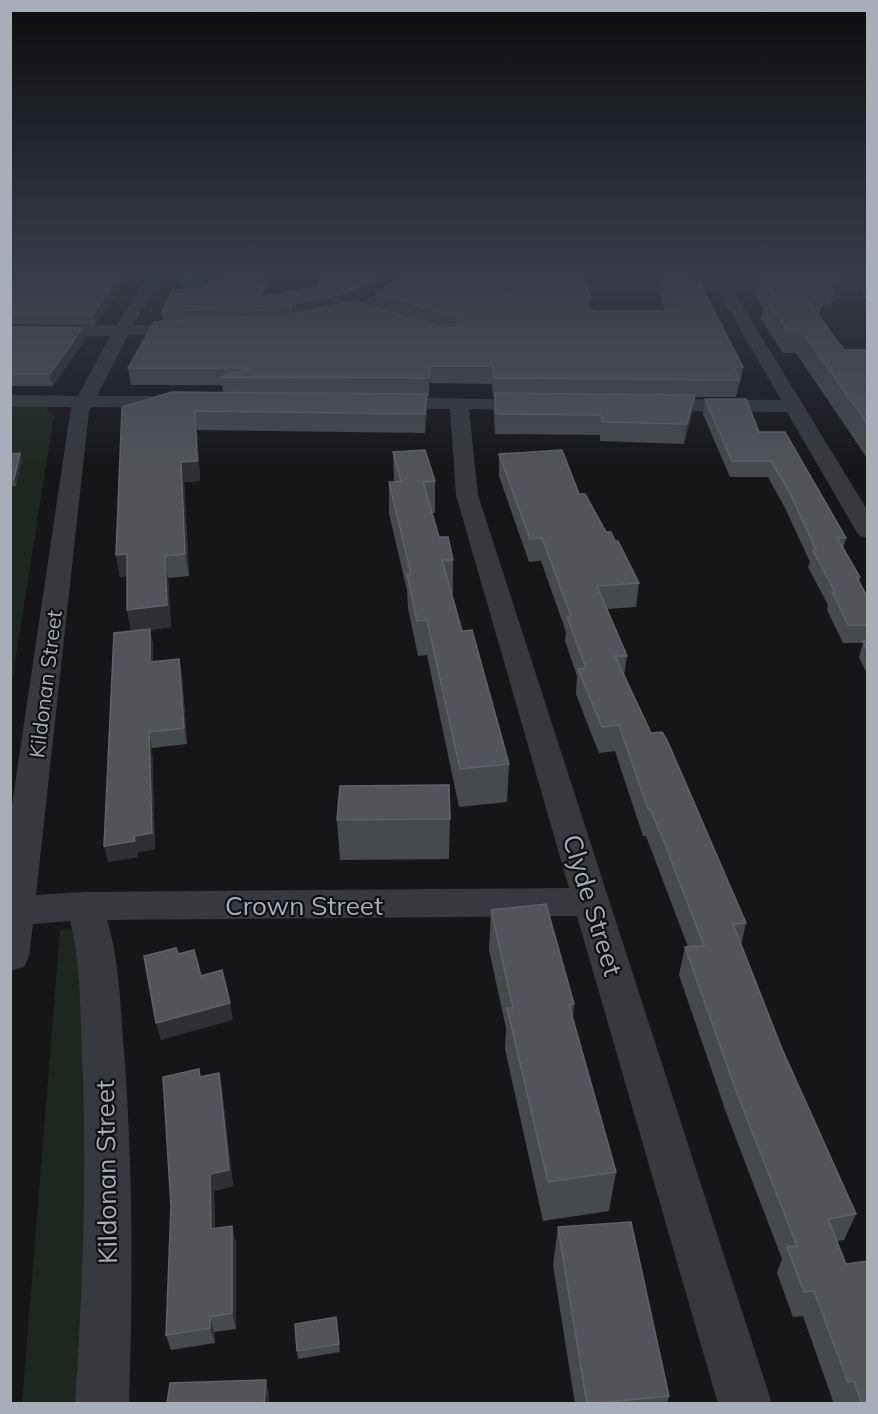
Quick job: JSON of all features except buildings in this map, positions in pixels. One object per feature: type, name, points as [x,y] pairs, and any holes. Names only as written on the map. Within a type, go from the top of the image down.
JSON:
[{"type":"street","points":[[81,406],[118,337]]},
{"type":"street","points":[[753,337],[867,531]]},
{"type":"street","points":[[10,401],[81,406],[201,402]]},
{"type":"street","points":[[365,403],[553,404]]},
{"type":"street","name":"Clyde Street","points":[[459,404],[467,495],[745,1404]]},
{"type":"street","points":[[636,405],[793,405]]},
{"type":"street","name":"Kildonan Street","points":[[10,956],[81,406]]},
{"type":"street","name":"Crown Street","points":[[16,910],[84,906],[592,902]]},
{"type":"street","name":"Kildonan Street","points":[[84,906],[93,933],[108,1122],[107,1305],[102,1404]]},
{"type":"shaded area","points":[[11,406],[49,407],[47,411],[54,415],[11,687]]},
{"type":"shaded area","points":[[69,928],[82,938],[88,1019],[81,1403],[22,1404],[60,930]]}]
